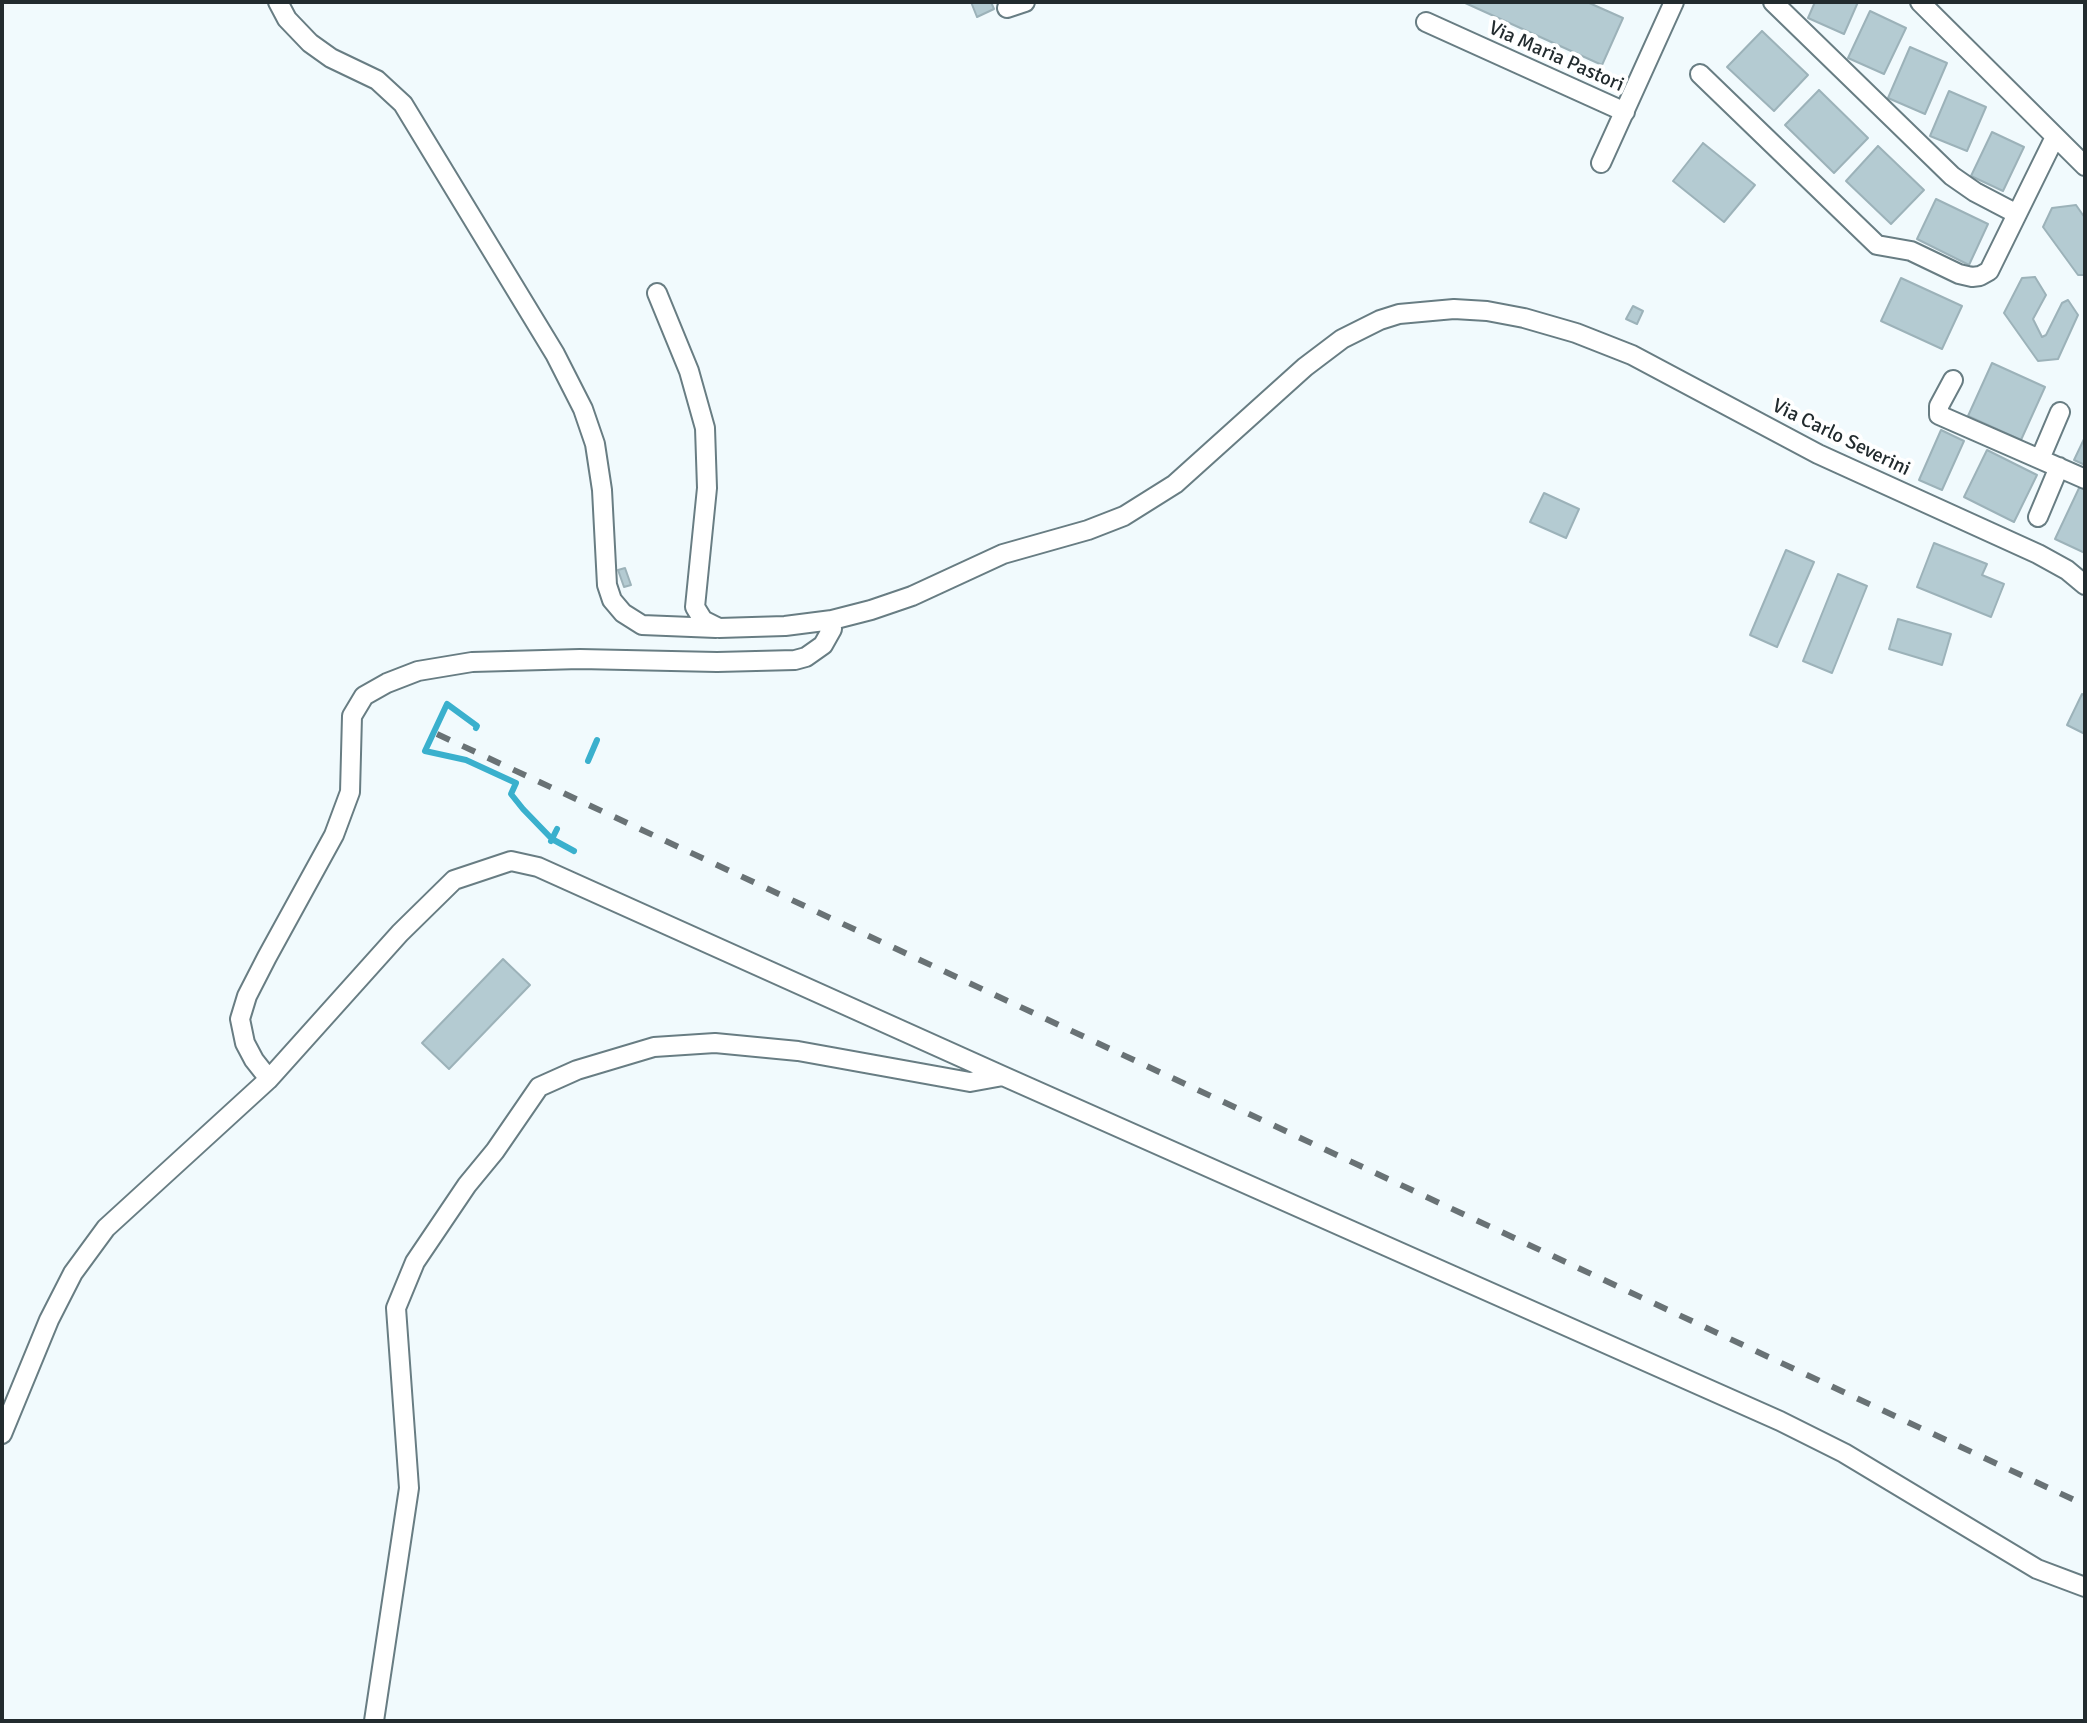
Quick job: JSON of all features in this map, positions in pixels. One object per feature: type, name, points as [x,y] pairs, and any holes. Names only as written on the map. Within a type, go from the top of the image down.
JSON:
[{"type":"street","name":"Via Carlo Severini","points":[[278,2],[287,19],[320,52],[377,80],[403,104],[551,345],[583,409],[595,444],[602,490],[607,585],[612,600],[623,613],[642,625],[719,628],[785,626],[832,620],[900,601],[1003,554],[1088,530],[1139,508],[1195,468],[1313,359],[1342,339],[1380,320],[1415,311],[1474,309],[1512,315],[1576,333],[1656,367],[1841,465],[2038,554],[2067,570],[2085,585]]},
{"type":"street","points":[[1007,8],[1025,2]]},
{"type":"street","points":[[1773,2],[1952,176],[2017,214]]},
{"type":"street","points":[[1920,2],[2085,166]]},
{"type":"street","points":[[1601,163],[1671,3]]},
{"type":"street","name":"Via Maria Pastori","points":[[1426,22],[1625,112]]},
{"type":"street","points":[[1700,74],[1872,241],[1884,248],[1911,251],[1959,274],[1980,276],[1989,271],[2055,137]]},
{"type":"street","points":[[657,293],[689,371],[705,428],[707,488],[695,607],[703,620],[719,628]]},
{"type":"street","points":[[1953,380],[1939,406],[1939,415],[2085,479]]},
{"type":"street","points":[[2040,459],[2060,412]]},
{"type":"street","points":[[2038,517],[2059,467]]},
{"type":"street","points":[[269,1079],[245,1043],[240,1019],[247,996],[334,835],[350,792],[352,716],[364,696],[418,671],[472,662],[795,660],[806,657],[823,645],[832,629],[832,620]]},
{"type":"street","points":[[2,1434],[55,1308],[73,1273],[106,1228],[269,1079],[400,933],[454,880],[511,861],[538,867],[1780,1421],[1844,1453],[2037,1569],[2085,1587]]},
{"type":"street","points":[[374,1721],[409,1488],[396,1308],[415,1262],[539,1087],[577,1070],[654,1047],[715,1043],[798,1051],[970,1082],[1003,1076]]},
{"type":"building","points":[[971,2],[991,2],[994,9],[977,17]]},
{"type":"building","points":[[1463,2],[1587,2],[1623,18],[1602,65]]},
{"type":"building","points":[[1815,2],[1858,2],[1844,34],[1808,18]]},
{"type":"building","points":[[1870,11],[1906,28],[1884,74],[1848,58]]},
{"type":"building","points":[[1762,31],[1808,75],[1774,111],[1727,67]]},
{"type":"building","points":[[1910,47],[1947,63],[1925,114],[1888,98]]},
{"type":"building","points":[[1819,90],[1868,138],[1834,173],[1785,125]]},
{"type":"building","points":[[1949,91],[1986,107],[1967,151],[1930,136]]},
{"type":"building","points":[[1992,132],[2024,147],[2003,191],[1971,176]]},
{"type":"building","points":[[1703,143],[1755,185],[1724,222],[1673,181]]},
{"type":"building","points":[[1878,146],[1924,190],[1891,224],[1846,181]]},
{"type":"building","points":[[1936,199],[1988,224],[1969,265],[1917,239]]},
{"type":"building","points":[[2076,205],[2085,218],[2085,275],[2078,275],[2043,227],[2052,208]]},
{"type":"building","points":[[2035,277],[2046,295],[2033,319],[2042,337],[2046,335],[2062,303],[2068,300],[2078,315],[2058,359],[2038,361],[2004,313],[2022,278]]},
{"type":"building","points":[[1901,278],[1962,306],[1942,349],[1881,321]]},
{"type":"building","points":[[1633,306],[1643,311],[1637,324],[1626,319]]},
{"type":"building","points":[[1992,363],[2045,387],[2021,440],[1968,416]]},
{"type":"building","points":[[1941,430],[1964,441],[1942,490],[1919,480]]},
{"type":"building","points":[[2085,437],[2085,465],[2074,460]]},
{"type":"building","points":[[1987,450],[2037,475],[2014,522],[1964,497]]},
{"type":"building","points":[[2080,486],[2085,488],[2085,553],[2055,539]]},
{"type":"building","points":[[1544,493],[1579,509],[1566,538],[1530,522]]},
{"type":"building","points":[[1934,543],[1987,564],[1982,575],[2004,584],[1991,617],[1917,587]]},
{"type":"building","points":[[1786,550],[1814,562],[1777,647],[1750,635]]},
{"type":"building","points":[[625,568],[631,585],[624,587],[618,570]]},
{"type":"building","points":[[1838,574],[1867,586],[1832,673],[1803,661]]},
{"type":"building","points":[[1898,619],[1951,634],[1942,665],[1889,649]]},
{"type":"building","points":[[2082,694],[2085,695],[2085,734],[2067,725]]},
{"type":"building","points":[[503,959],[530,985],[449,1069],[422,1043]]},
{"type":"waterway","points":[[476,728],[447,704],[425,751],[466,760],[516,783],[511,794],[523,809],[552,839],[574,851]]},
{"type":"waterway","points":[[588,761],[597,740]]},
{"type":"waterway","points":[[551,841],[557,829]]},
{"type":"railway","points":[[437,734],[2085,1505]]}]
